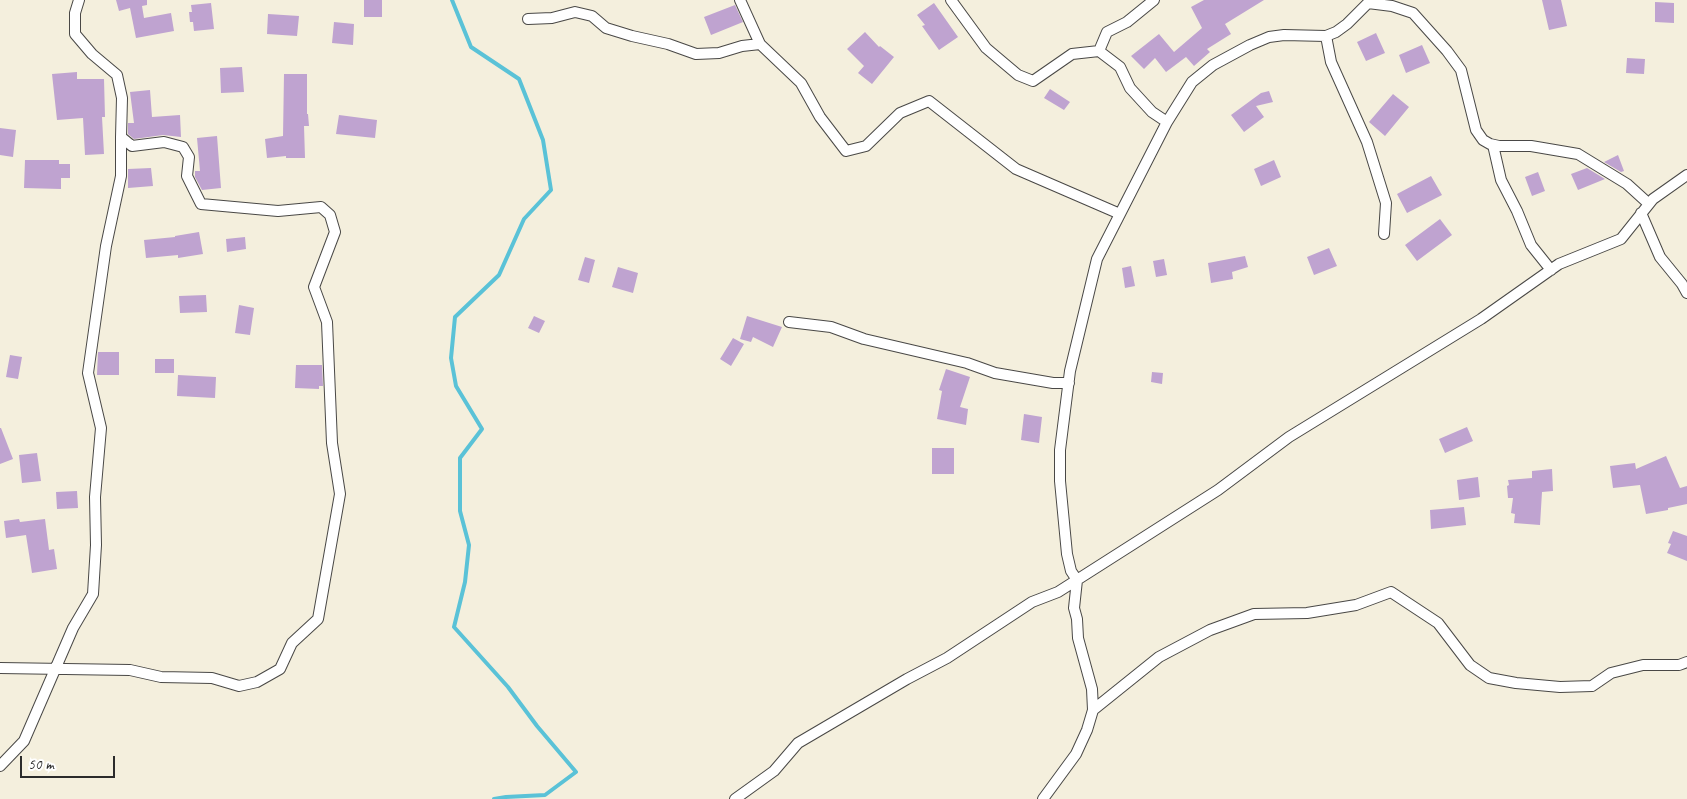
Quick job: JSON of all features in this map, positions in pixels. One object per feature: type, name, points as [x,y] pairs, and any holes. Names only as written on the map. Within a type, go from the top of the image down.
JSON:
[{"type":"street","points":[[0,766],[24,741],[73,628],[93,594],[96,545],[95,497],[101,428],[88,373],[106,246],[121,176],[122,98],[117,75],[92,54],[75,34],[75,13],[79,0]]},
{"type":"street","points":[[740,0],[746,9],[760,44],[801,83],[820,117],[846,150],[866,146],[900,113],[929,101],[1016,169],[1120,214]]},
{"type":"street","points":[[952,0],[986,48],[1018,75],[1033,81],[1072,54],[1099,51],[1120,67],[1130,88],[1152,112],[1167,122]]},
{"type":"street","points":[[1099,51],[1107,32],[1127,22],[1154,0]]},
{"type":"street","points":[[1043,799],[1076,754],[1087,730],[1093,710],[1092,689],[1078,638],[1074,608],[1077,580],[1071,571],[1067,554],[1060,481],[1060,450],[1072,362],[1097,259],[1167,122],[1192,82],[1213,65],[1269,37],[1284,35],[1326,36],[1347,24],[1370,2],[1392,6],[1413,13],[1461,70],[1476,130],[1483,140],[1499,146],[1531,146],[1578,154],[1627,184],[1649,204]]},
{"type":"street","points":[[528,19],[552,18],[575,12],[592,16],[606,28],[668,44],[696,54],[719,53],[742,46],[760,44]]},
{"type":"street","points":[[1326,36],[1331,62],[1368,142],[1386,203],[1384,234]]},
{"type":"street","points":[[0,668],[130,670],[162,677],[212,678],[239,686],[257,682],[280,669],[292,643],[318,619],[340,494],[332,443],[327,322],[314,287],[335,232],[330,216],[320,207],[278,211],[201,204],[187,176],[189,157],[183,148],[164,142],[132,146],[121,137]]},
{"type":"street","points":[[1493,145],[1501,180],[1532,245],[1551,270]]},
{"type":"street","points":[[735,799],[774,771],[798,743],[907,679],[947,658],[1032,602],[1058,592],[1218,490],[1289,437],[1481,319],[1559,264],[1621,239],[1653,199],[1687,175]]},
{"type":"street","points":[[1642,213],[1660,257],[1687,293]]},
{"type":"street","points":[[789,322],[831,328],[967,363],[996,373],[1053,383],[1068,383]]},
{"type":"street","points":[[1093,710],[1159,656],[1210,630],[1254,614],[1307,613],[1346,607],[1391,592],[1438,623],[1470,665],[1489,678],[1516,683],[1560,687],[1592,686],[1611,673],[1643,665],[1679,665],[1687,662]]},
{"type":"building","points":[[116,0],[147,0],[147,5],[142,6],[144,18],[171,13],[174,31],[136,38],[130,8],[119,11]]},
{"type":"building","points":[[364,0],[382,0],[382,17],[364,17]]},
{"type":"building","points":[[1204,0],[1264,0],[1225,24],[1231,34],[1207,49],[1210,52],[1194,66],[1186,57],[1166,72],[1155,58],[1144,69],[1131,56],[1159,34],[1174,52],[1202,28],[1191,7]]},
{"type":"building","points":[[1542,0],[1561,0],[1567,26],[1549,30]]},
{"type":"building","points":[[1655,2],[1674,3],[1674,23],[1655,22]]},
{"type":"building","points":[[211,3],[214,29],[194,31],[193,22],[190,22],[189,12],[192,12],[191,5]]},
{"type":"building","points":[[934,3],[958,37],[939,50],[922,26],[925,25],[917,15]]},
{"type":"building","points":[[735,5],[743,22],[711,35],[704,17]]},
{"type":"building","points":[[268,14],[299,16],[297,36],[267,34]]},
{"type":"building","points":[[334,22],[354,24],[353,45],[332,43]]},
{"type":"building","points":[[865,32],[879,47],[894,57],[872,84],[858,73],[864,66],[847,49]]},
{"type":"building","points":[[1376,33],[1385,53],[1366,61],[1357,42]]},
{"type":"building","points":[[1422,45],[1430,63],[1406,73],[1399,55]]},
{"type":"building","points":[[1627,58],[1645,59],[1644,74],[1626,73]]},
{"type":"building","points":[[242,67],[244,92],[221,93],[220,68]]},
{"type":"building","points":[[77,72],[77,79],[104,79],[105,117],[102,117],[104,154],[85,155],[83,118],[57,120],[52,74]]},
{"type":"building","points":[[284,74],[307,74],[307,114],[309,126],[304,126],[305,158],[286,158],[286,156],[267,158],[265,139],[283,136]]},
{"type":"building","points":[[1050,89],[1070,102],[1064,110],[1044,98]]},
{"type":"building","points":[[150,90],[152,117],[180,115],[181,137],[163,135],[134,139],[128,134],[128,123],[134,123],[130,92]]},
{"type":"building","points":[[1269,91],[1273,102],[1256,106],[1264,117],[1244,132],[1231,115],[1261,93]]},
{"type":"building","points":[[1393,94],[1409,107],[1385,136],[1369,122]]},
{"type":"building","points":[[339,115],[377,120],[375,138],[336,134]]},
{"type":"building","points":[[0,128],[16,130],[13,157],[0,155]]},
{"type":"building","points":[[217,136],[221,188],[202,190],[195,177],[195,171],[200,171],[197,138]]},
{"type":"building","points":[[1618,155],[1624,171],[1621,172],[1604,162]]},
{"type":"building","points":[[25,160],[59,160],[59,164],[70,164],[70,178],[61,178],[61,189],[24,188]]},
{"type":"building","points":[[1274,160],[1281,177],[1261,186],[1254,169]]},
{"type":"building","points":[[151,168],[153,186],[128,188],[128,169]]},
{"type":"building","points":[[1587,168],[1605,179],[1578,190],[1571,174]]},
{"type":"building","points":[[1538,172],[1545,191],[1532,196],[1525,177]]},
{"type":"building","points":[[1431,176],[1442,195],[1407,213],[1397,194]]},
{"type":"building","points":[[1440,219],[1452,235],[1417,261],[1405,245]]},
{"type":"building","points":[[199,232],[203,254],[178,258],[178,255],[146,258],[144,240]]},
{"type":"building","points":[[245,237],[246,249],[227,252],[226,239]]},
{"type":"building","points":[[1329,248],[1337,266],[1314,275],[1307,257]]},
{"type":"building","points":[[1245,256],[1248,267],[1232,272],[1233,279],[1211,283],[1208,263]]},
{"type":"building","points":[[585,257],[595,260],[589,283],[578,280]]},
{"type":"building","points":[[1164,259],[1167,275],[1156,277],[1153,261]]},
{"type":"building","points":[[1131,266],[1135,286],[1125,288],[1122,268]]},
{"type":"building","points":[[618,267],[638,273],[633,293],[612,287]]},
{"type":"building","points":[[206,295],[207,312],[180,313],[179,296]]},
{"type":"building","points":[[239,305],[254,308],[250,335],[235,333]]},
{"type":"building","points":[[534,316],[545,321],[539,333],[528,328]]},
{"type":"building","points":[[747,316],[782,327],[773,347],[753,337],[751,342],[740,339]]},
{"type":"building","points":[[733,338],[744,344],[731,366],[720,359]]},
{"type":"building","points":[[98,352],[119,352],[119,375],[97,375]]},
{"type":"building","points":[[10,355],[22,357],[18,379],[6,377]]},
{"type":"building","points":[[155,359],[174,359],[174,373],[155,373]]},
{"type":"building","points":[[296,365],[322,365],[323,386],[319,386],[319,389],[295,388]]},
{"type":"building","points":[[946,369],[970,377],[960,407],[968,409],[966,425],[937,419],[942,391],[939,390]]},
{"type":"building","points":[[1152,372],[1163,373],[1162,384],[1151,382]]},
{"type":"building","points":[[178,375],[216,377],[215,398],[177,396]]},
{"type":"building","points":[[1024,414],[1042,417],[1039,443],[1021,440]]},
{"type":"building","points":[[1467,427],[1473,441],[1445,453],[1439,439]]},
{"type":"building","points":[[0,428],[13,459],[0,464]]},
{"type":"building","points":[[932,448],[954,448],[954,474],[932,474]]},
{"type":"building","points":[[37,453],[41,481],[22,483],[19,455]]},
{"type":"building","points":[[1666,456],[1680,488],[1687,486],[1687,504],[1646,514],[1640,485],[1613,488],[1610,466],[1635,463],[1636,469]]},
{"type":"building","points":[[1552,469],[1553,491],[1542,492],[1540,525],[1514,523],[1515,514],[1511,513],[1513,498],[1508,498],[1508,480],[1532,478],[1532,471]]},
{"type":"building","points":[[1478,477],[1480,497],[1459,500],[1457,480]]},
{"type":"building","points":[[77,491],[78,508],[57,509],[56,492]]},
{"type":"building","points":[[1464,507],[1466,525],[1431,529],[1430,510]]},
{"type":"building","points":[[19,519],[20,522],[45,519],[49,550],[54,549],[57,569],[32,573],[26,535],[6,538],[4,521]]},
{"type":"building","points":[[1673,531],[1687,536],[1687,561],[1667,553],[1671,544],[1668,543]]},
{"type":"waterway","points":[[452,0],[471,47],[519,79],[543,140],[551,190],[524,219],[499,275],[455,317],[451,358],[456,386],[482,429],[460,458],[460,511],[469,545],[465,582],[454,627],[508,687],[537,726],[576,772],[545,795],[494,799]]}]
